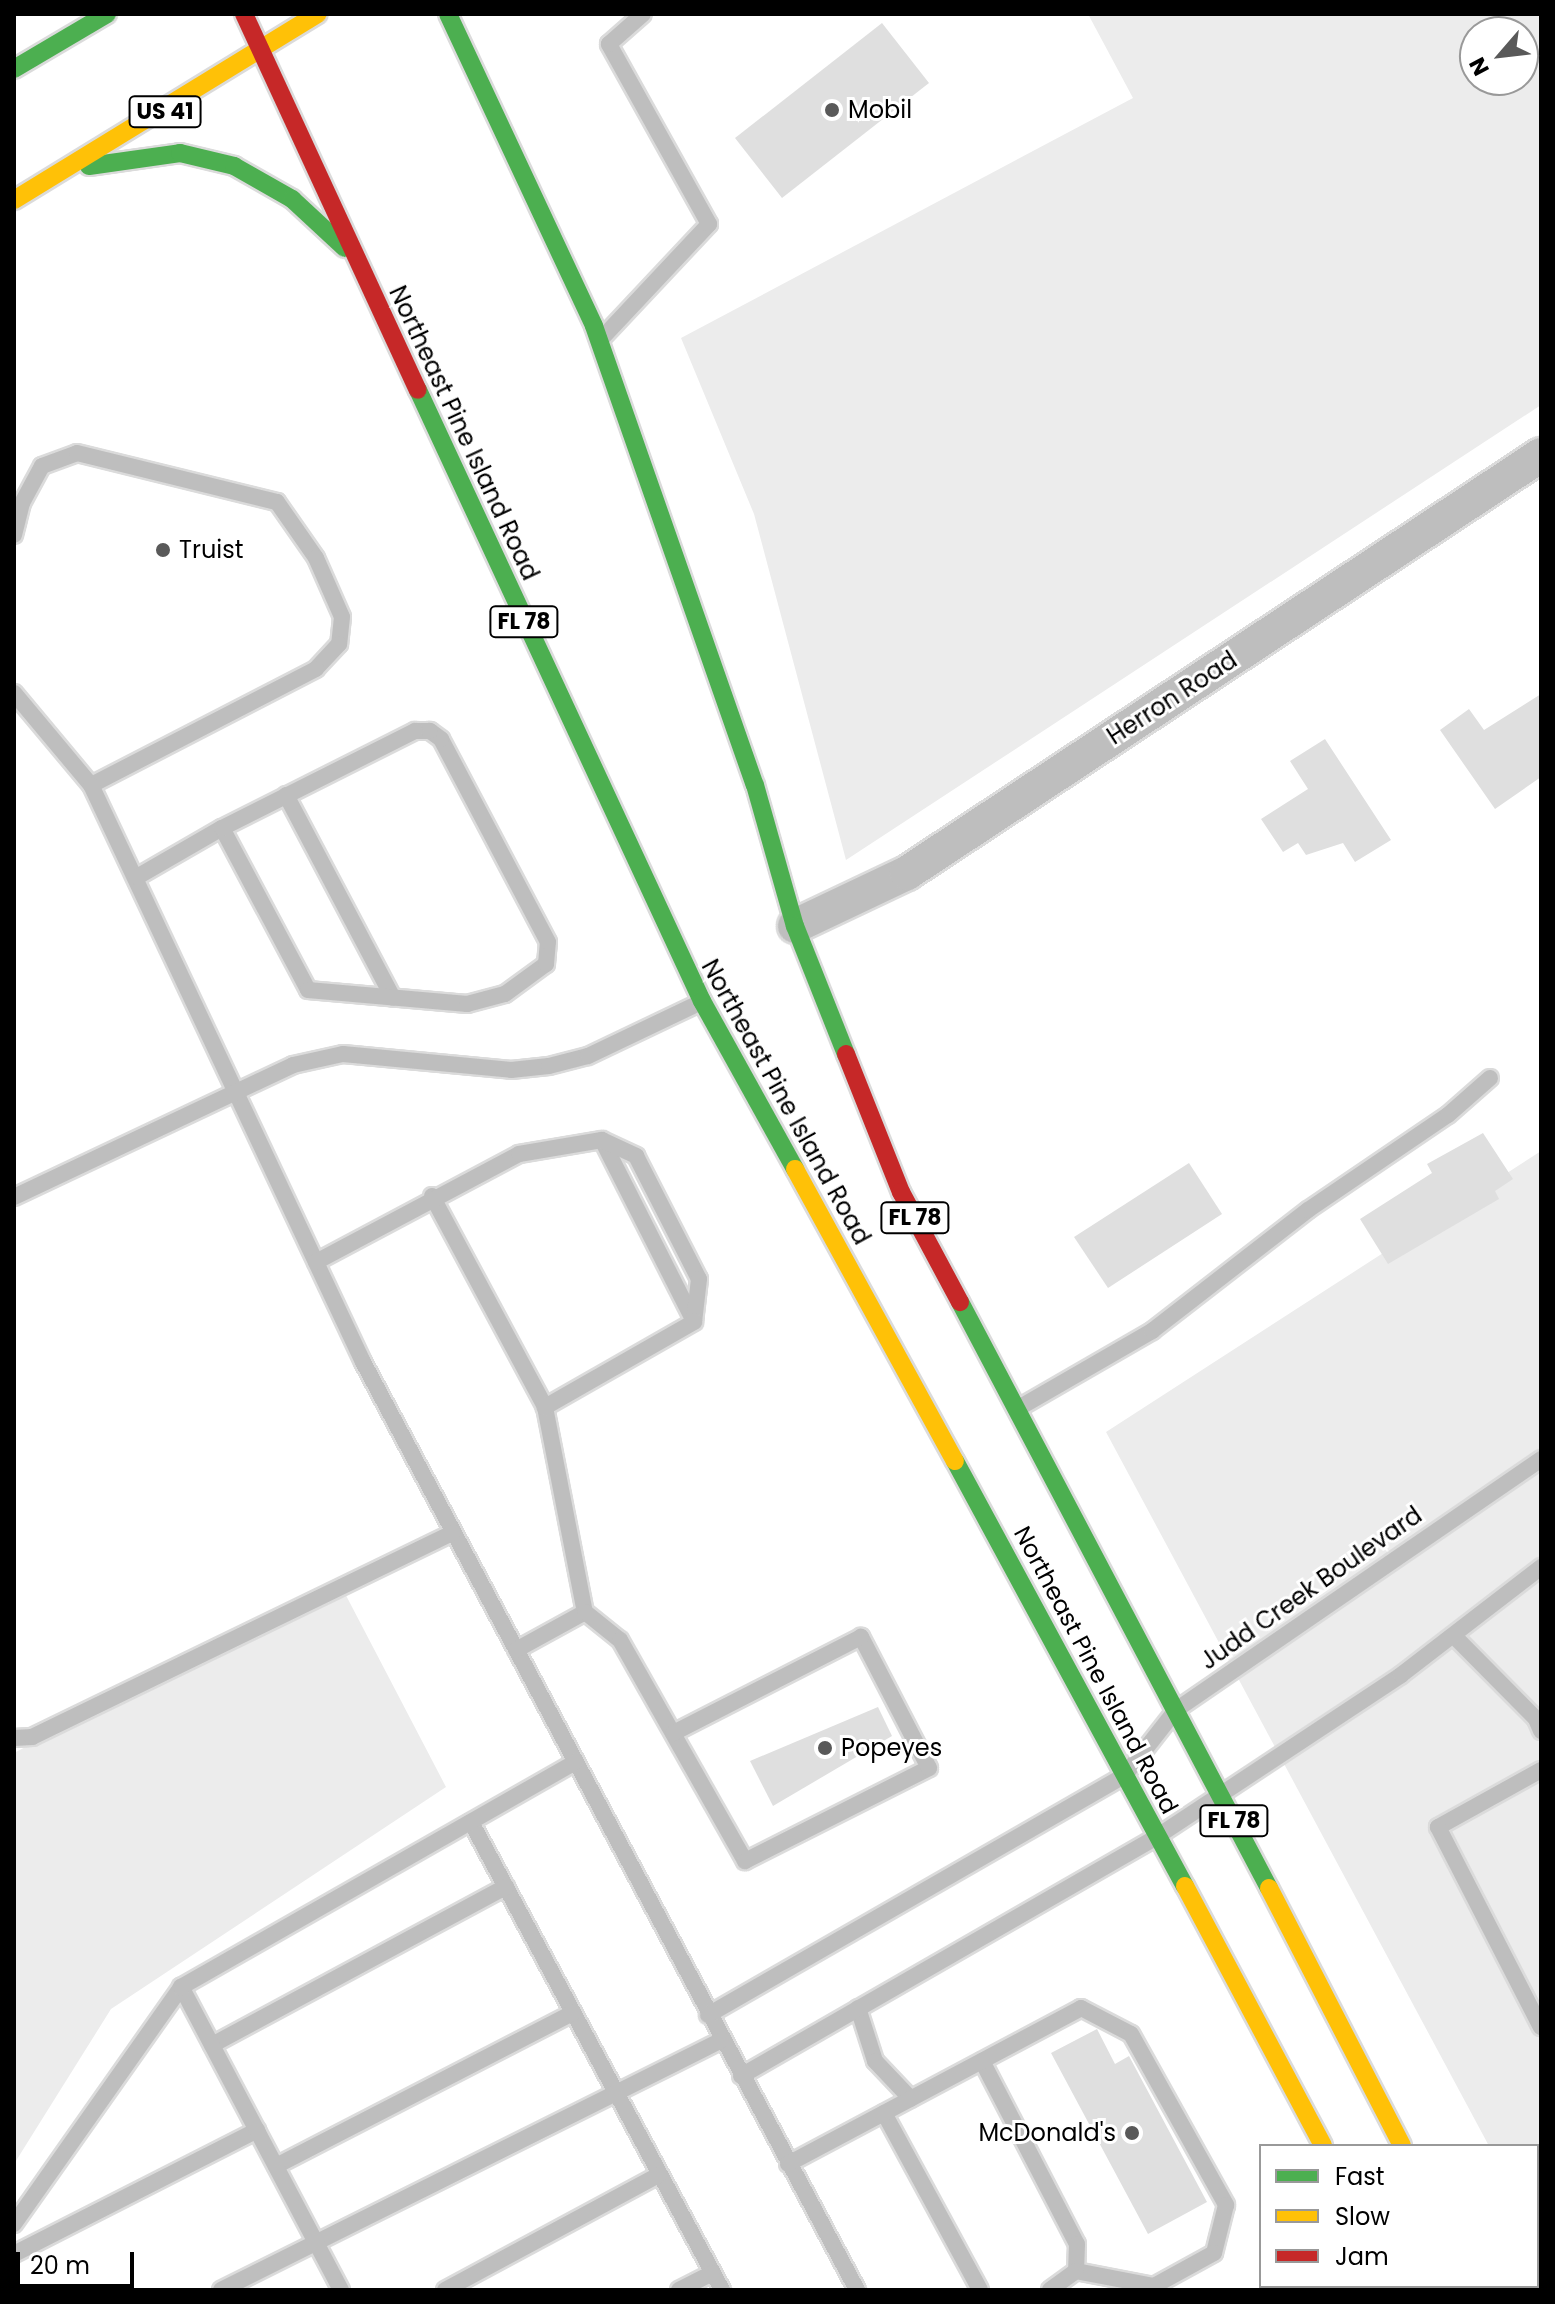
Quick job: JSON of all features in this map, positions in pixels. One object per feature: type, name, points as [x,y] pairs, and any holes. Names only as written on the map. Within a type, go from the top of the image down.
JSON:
[{"type":"main road","points":[[14,69],[107,14]]},
{"type":"main road","name":"FL 78","points":[[244,14],[262,52]]},
{"type":"main road","name":"US 41","points":[[14,200],[262,52],[318,14]]},
{"type":"main road","name":"FL 78","points":[[448,14],[599,341],[755,785],[795,926],[901,1192],[1176,1710],[1401,2144]]},
{"type":"main road","name":"Northeast Pine Island Road","points":[[262,52],[702,1001],[1125,1775],[1322,2144]]},
{"type":"main road","points":[[66,170],[180,153],[234,166],[292,199],[359,261]]},
{"type":"street","name":"Herron Road","points":[[795,926],[907,873],[1541,455]]},
{"type":"lane","points":[[599,341],[709,224],[609,44],[643,14]]},
{"type":"lane","points":[[14,535],[22,503],[42,466],[77,453],[277,502],[316,558],[342,617],[339,644],[316,669],[91,785]]},
{"type":"lane","points":[[14,693],[91,785],[316,1262],[453,1533],[857,2290]]},
{"type":"lane","points":[[137,877],[222,828],[286,795],[415,731],[430,731],[441,739],[548,942],[546,964],[505,994],[467,1004],[308,990],[222,828]]},
{"type":"lane","points":[[286,795],[393,998]]},
{"type":"lane","points":[[14,1197],[293,1065],[343,1054],[511,1070],[549,1066],[588,1056],[702,1001]]},
{"type":"lane","points":[[1017,1410],[1152,1331],[1308,1210],[1448,1115],[1490,1078]]},
{"type":"lane","points":[[316,1262],[432,1196],[519,1154],[602,1140],[636,1156],[699,1279],[694,1322]]},
{"type":"lane","points":[[602,1140],[694,1322]]},
{"type":"lane","points":[[432,1196],[545,1407],[585,1612],[620,1640],[745,1861],[929,1768],[861,1637],[673,1733]]},
{"type":"lane","points":[[545,1407],[694,1322]]},
{"type":"lane","name":"Judd Creek Boulevard","points":[[1125,1775],[1176,1710],[1541,1459]]},
{"type":"lane","points":[[14,1738],[32,1737],[453,1533]]},
{"type":"lane","points":[[741,2076],[1158,1836],[1454,1636],[1541,1567]]},
{"type":"lane","points":[[516,1650],[585,1612]]},
{"type":"lane","points":[[1454,1636],[1536,1719],[1541,1731]]},
{"type":"lane","points":[[14,2224],[181,1987],[575,1762]]},
{"type":"lane","points":[[1541,1770],[1438,1827],[1541,2027]]},
{"type":"lane","points":[[708,2015],[1125,1775]]},
{"type":"lane","points":[[471,1822],[722,2290]]},
{"type":"lane","points":[[212,2045],[506,1887]]},
{"type":"lane","points":[[181,1987],[341,2290]]},
{"type":"lane","points":[[858,2008],[875,2061],[911,2099]]},
{"type":"lane","points":[[788,2164],[1081,2008],[1131,2034],[1226,2205],[1214,2253],[1154,2286],[1076,2271],[1050,2290]]},
{"type":"lane","points":[[276,2166],[573,2013]]},
{"type":"lane","points":[[221,2290],[722,2040]]},
{"type":"lane","points":[[982,2061],[1077,2244],[1076,2271]]},
{"type":"lane","points":[[884,2113],[980,2290]]},
{"type":"lane","points":[[14,2254],[257,2130]]},
{"type":"lane","points":[[445,2290],[659,2175]]},
{"type":"lane","points":[[679,2290],[712,2273]]},
{"type":"shaded area","points":[[1088,14],[1541,14],[1541,405],[846,860],[754,514],[681,338],[1133,98]]},
{"type":"shaded area","points":[[1541,1151],[1541,2243],[1539,2144],[1488,2144],[1106,1432]]},
{"type":"shaded area","points":[[339,1582],[446,1787],[111,2009],[14,2164],[14,1753]]},
{"type":"building","name":"Mobil","points":[[882,23],[929,83],[782,198],[735,138]]},
{"type":"building","points":[[1541,694],[1541,777],[1495,809],[1440,730],[1469,709],[1484,730]]},
{"type":"building","points":[[1325,739],[1391,840],[1355,862],[1343,843],[1306,855],[1298,843],[1283,852],[1261,819],[1308,789],[1290,761]]},
{"type":"building","points":[[1483,1133],[1513,1179],[1495,1191],[1499,1199],[1388,1264],[1360,1219],[1432,1173],[1427,1164]]},
{"type":"building","points":[[1189,1163],[1222,1214],[1108,1288],[1074,1237]]},
{"type":"building","name":"Popeyes","points":[[878,1707],[892,1736],[773,1806],[750,1761]]},
{"type":"building","name":"McDonald's","points":[[1097,2029],[1115,2064],[1129,2056],[1207,2202],[1148,2234],[1051,2053]]},
{"type":"traffic: fast","points":[[14,69],[107,14]]},
{"type":"traffic: fast","points":[[448,14],[594,326],[755,785],[795,926],[846,1054]]},
{"type":"traffic: fast","points":[[89,166],[180,153],[234,166],[292,199],[345,248]]},
{"type":"traffic: fast","points":[[418,390],[702,1001],[795,1169]]},
{"type":"traffic: fast","points":[[960,1302],[1269,1888]]},
{"type":"traffic: fast","points":[[955,1461],[1185,1886]]},
{"type":"traffic: slow","points":[[14,200],[318,14]]},
{"type":"traffic: slow","points":[[795,1169],[955,1461]]},
{"type":"traffic: slow","points":[[1185,1886],[1322,2144]]},
{"type":"traffic: slow","points":[[1269,1888],[1401,2144]]},
{"type":"traffic: jam","points":[[244,14],[418,390]]},
{"type":"traffic: jam","points":[[846,1054],[901,1192],[960,1302]]},
{"type":"place","name":"Mobil","points":[[832,110]]},
{"type":"place","name":"Truist","points":[[163,550]]},
{"type":"place","name":"Popeyes","points":[[825,1748]]},
{"type":"place","name":"McDonald's","points":[[1132,2133]]}]
